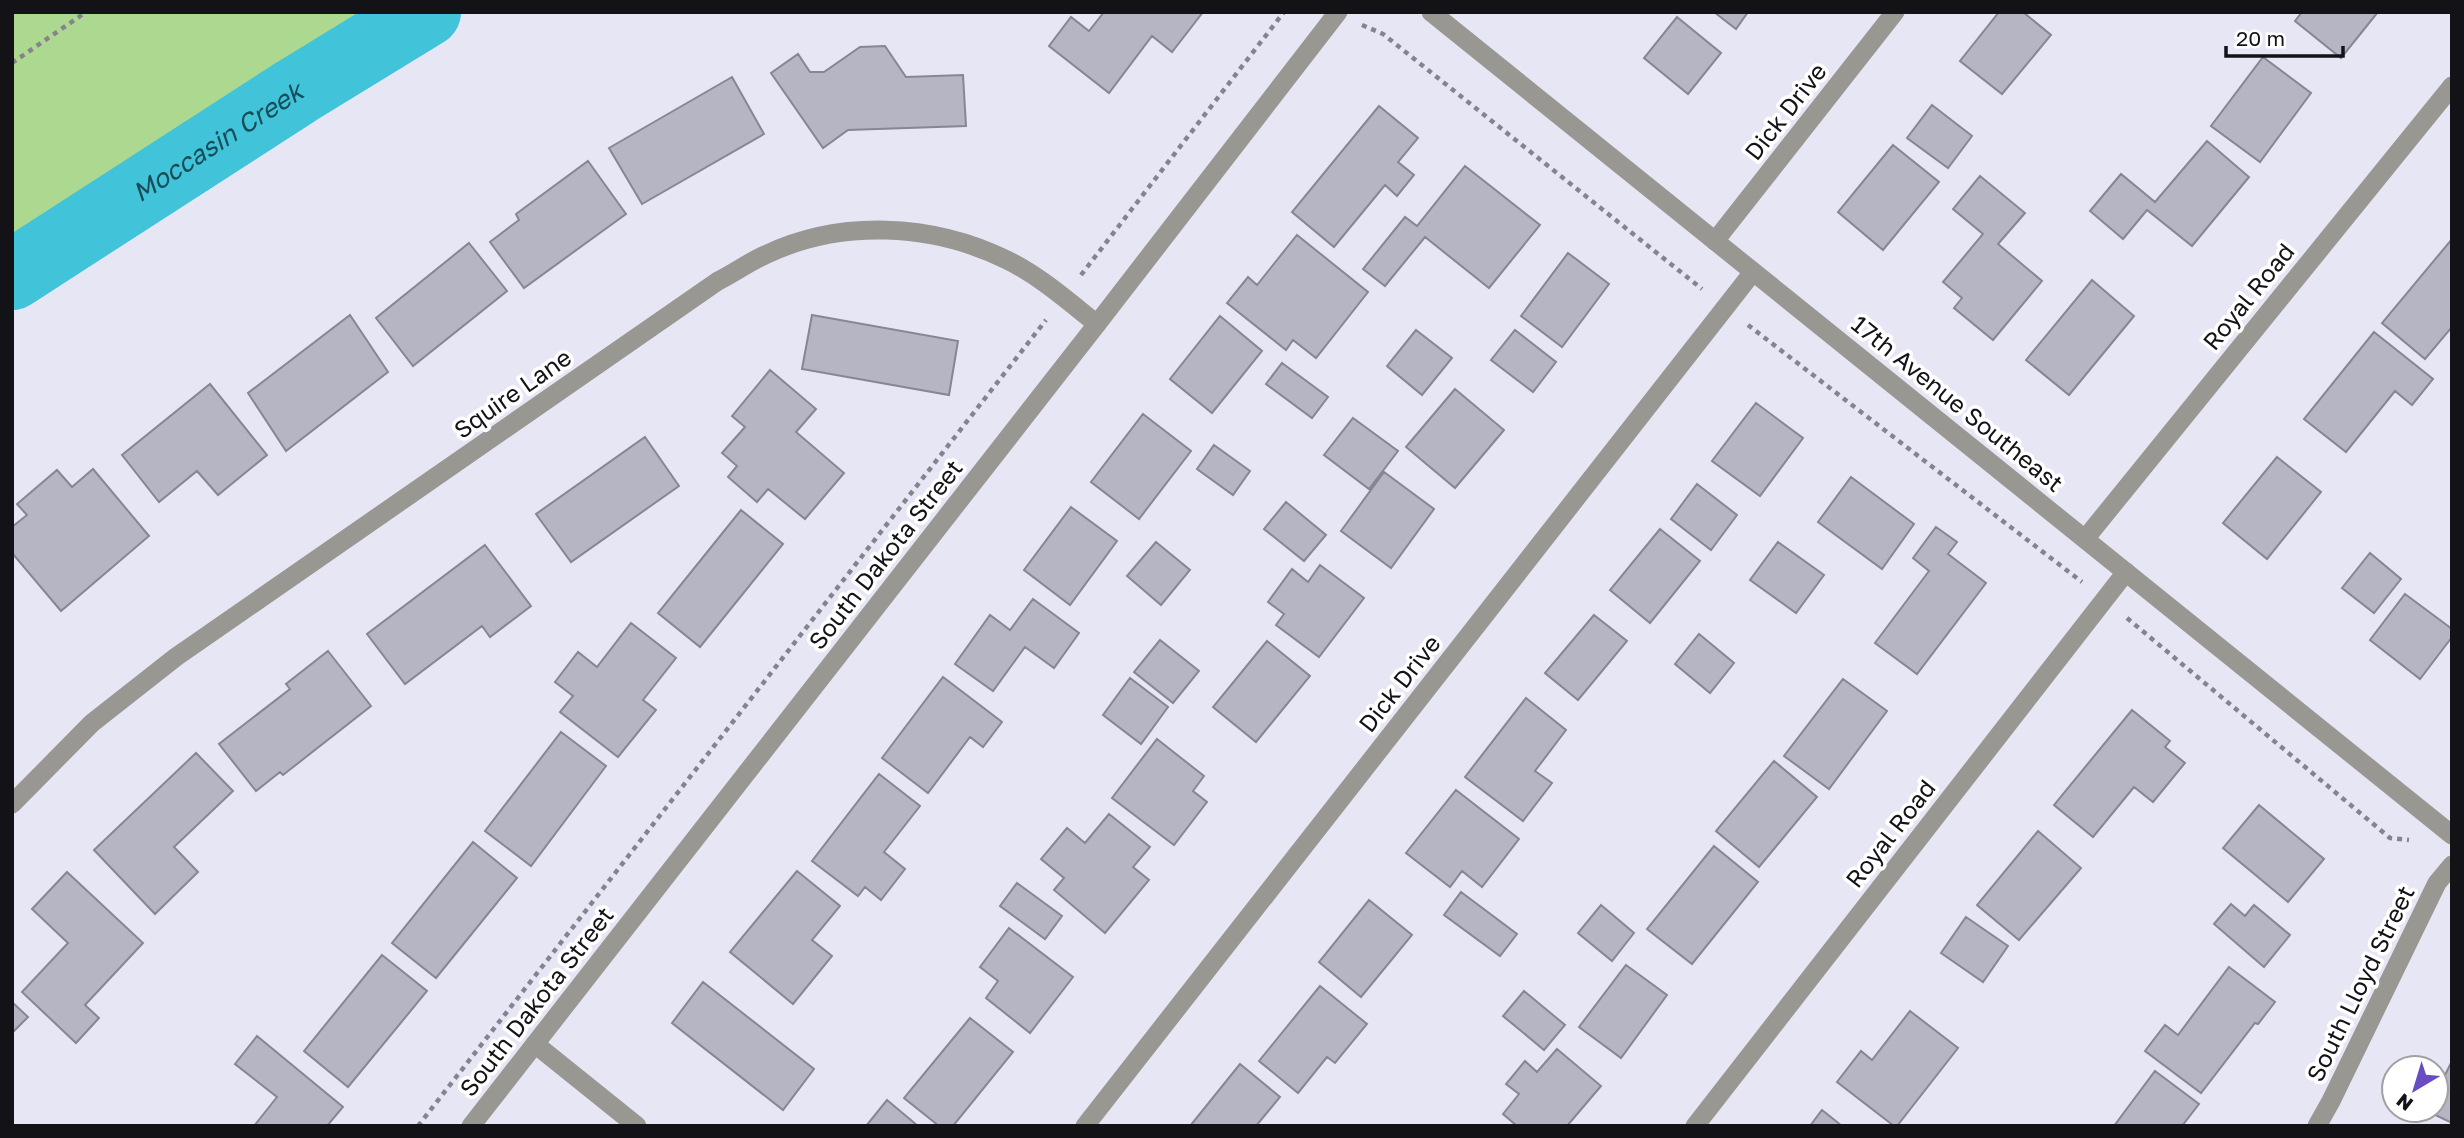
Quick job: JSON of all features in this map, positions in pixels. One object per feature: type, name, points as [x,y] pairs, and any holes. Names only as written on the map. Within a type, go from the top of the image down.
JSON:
[{"type":"street","name":"17th Avenue Southeast","points":[[1431,12],[2452,835]]},
{"type":"street","name":"Dick Drive","points":[[1715,242],[1895,12]]},
{"type":"street","name":"South Dakota Street","points":[[471,1126],[1337,13]]},
{"type":"street","name":"Royal Road","points":[[2085,539],[2452,86]]},
{"type":"street","name":"Squire Lane","points":[[12,804],[92,723],[176,657],[718,281],[765,254],[817,237],[851,232],[911,231],[963,242],[1008,260],[1097,324]]},
{"type":"street","name":"Dick Drive","points":[[1085,1126],[1753,272]]},
{"type":"street","name":"Royal Road","points":[[1695,1126],[2126,572]]},
{"type":"street","name":"South Lloyd Street","points":[[2317,1126],[2437,883],[2452,865]]},
{"type":"street","points":[[535,1044],[637,1126]]},
{"type":"path","points":[[12,63],[86,12]]},
{"type":"path","points":[[418,1126],[1284,12]]},
{"type":"path","points":[[1337,13],[1383,33],[1725,308],[2105,599],[2390,838]]},
{"type":"green space","points":[[12,12],[426,12],[297,91],[12,275]]},
{"type":"building","points":[[1104,12],[1203,12],[1172,52],[1152,36],[1109,93],[1049,46],[1071,17],[1089,31]]},
{"type":"building","points":[[1714,12],[1748,12],[1736,29]]},
{"type":"building","points":[[1999,12],[2023,12],[2051,35],[2002,94],[1960,61]]},
{"type":"building","points":[[2302,12],[2378,12],[2341,58],[2295,21]]},
{"type":"building","points":[[1677,17],[1721,53],[1688,94],[1644,58]]},
{"type":"building","points":[[885,46],[906,77],[963,75],[966,126],[848,130],[823,148],[771,73],[798,54],[810,72],[824,72],[860,47]]},
{"type":"building","points":[[2263,57],[2311,93],[2260,162],[2211,126]]},
{"type":"building","points":[[732,77],[764,134],[642,204],[609,148]]},
{"type":"building","points":[[1932,105],[1972,136],[1948,168],[1907,138]]},
{"type":"building","points":[[1379,106],[1418,138],[1398,162],[1414,175],[1397,196],[1385,185],[1334,247],[1292,212]]},
{"type":"building","points":[[2207,141],[2249,177],[2192,246],[2147,210],[2123,239],[2090,211],[2121,174],[2155,202]]},
{"type":"building","points":[[1893,145],[1939,182],[1883,250],[1838,212]]},
{"type":"building","points":[[588,161],[626,214],[524,288],[490,242],[519,220],[516,214]]},
{"type":"building","points":[[1465,166],[1540,225],[1489,288],[1425,237],[1385,286],[1363,269],[1405,217],[1417,226]]},
{"type":"building","points":[[1980,176],[2025,213],[1998,244],[2042,281],[1993,340],[1954,308],[1962,298],[1943,282],[1983,234],[1953,209]]},
{"type":"building","points":[[1297,235],[1368,292],[1316,358],[1293,340],[1286,350],[1227,303],[1248,277],[1257,285]]},
{"type":"building","points":[[2452,239],[2452,327],[2425,359],[2382,323]]},
{"type":"building","points":[[469,243],[507,291],[413,366],[376,318]]},
{"type":"building","points":[[1568,253],[1609,284],[1562,347],[1521,316]]},
{"type":"building","points":[[2092,280],[2134,316],[2069,395],[2026,360]]},
{"type":"building","points":[[350,315],[388,372],[286,451],[248,393]]},
{"type":"building","points":[[812,315],[958,341],[949,395],[802,369]]},
{"type":"building","points":[[1220,316],[1262,351],[1212,413],[1170,379]]},
{"type":"building","points":[[1416,330],[1452,358],[1422,395],[1387,366]]},
{"type":"building","points":[[1515,330],[1556,362],[1533,392],[1491,360]]},
{"type":"building","points":[[2374,332],[2433,379],[2412,405],[2395,391],[2346,452],[2304,419]]},
{"type":"building","points":[[1282,363],[1328,397],[1312,418],[1266,384]]},
{"type":"building","points":[[770,370],[816,409],[796,432],[844,473],[805,519],[768,489],[757,502],[728,477],[737,466],[722,453],[745,427],[732,416]]},
{"type":"building","points":[[210,384],[267,455],[218,495],[197,471],[159,502],[122,455]]},
{"type":"building","points":[[1455,389],[1504,430],[1455,488],[1406,447]]},
{"type":"building","points":[[1756,403],[1803,438],[1760,496],[1712,461]]},
{"type":"building","points":[[1143,414],[1191,451],[1139,519],[1091,482]]},
{"type":"building","points":[[1353,418],[1398,451],[1369,489],[1324,455]]},
{"type":"building","points":[[645,437],[679,486],[571,562],[536,514]]},
{"type":"building","points":[[1214,445],[1250,471],[1233,495],[1197,469]]},
{"type":"building","points":[[2277,457],[2321,492],[2267,559],[2223,523]]},
{"type":"building","points":[[93,469],[149,536],[61,611],[12,553],[12,527],[27,515],[17,504],[57,470],[72,487]]},
{"type":"building","points":[[1384,472],[1434,509],[1391,568],[1341,531]]},
{"type":"building","points":[[1851,477],[1914,524],[1882,569],[1818,522]]},
{"type":"building","points":[[1697,484],[1737,515],[1711,550],[1671,519]]},
{"type":"building","points":[[1286,502],[1326,535],[1304,561],[1264,529]]},
{"type":"building","points":[[1071,507],[1117,541],[1070,605],[1024,570]]},
{"type":"building","points":[[741,510],[783,544],[700,647],[658,613]]},
{"type":"building","points":[[1936,527],[1957,542],[1948,554],[1986,583],[1917,674],[1875,643],[1929,571],[1913,558]]},
{"type":"building","points":[[1660,529],[1700,561],[1650,623],[1610,590]]},
{"type":"building","points":[[1156,542],[1190,570],[1161,605],[1127,576]]},
{"type":"building","points":[[1778,542],[1824,575],[1796,613],[1750,580]]},
{"type":"building","points":[[485,545],[531,606],[490,637],[482,626],[405,684],[367,634]]},
{"type":"building","points":[[2370,553],[2401,579],[2374,613],[2342,588]]},
{"type":"building","points":[[1320,565],[1364,598],[1319,657],[1276,625],[1284,614],[1268,602],[1292,569],[1308,582]]},
{"type":"building","points":[[2405,594],[2452,629],[2452,637],[2420,679],[2370,640]]},
{"type":"building","points":[[1033,599],[1079,633],[1054,668],[1025,647],[993,691],[955,664],[990,615],[1010,630]]},
{"type":"building","points":[[1594,615],[1627,641],[1578,700],[1545,673]]},
{"type":"building","points":[[631,623],[676,658],[643,700],[656,710],[618,757],[560,712],[573,696],[555,682],[578,652],[597,667]]},
{"type":"building","points":[[1699,634],[1734,663],[1710,693],[1675,664]]},
{"type":"building","points":[[1160,640],[1199,671],[1173,703],[1134,672]]},
{"type":"building","points":[[1267,641],[1310,676],[1256,742],[1213,707]]},
{"type":"building","points":[[328,651],[371,706],[283,775],[280,772],[256,791],[219,744],[290,689],[286,684]]},
{"type":"building","points":[[943,677],[1002,722],[983,747],[970,737],[928,793],[882,758]]},
{"type":"building","points":[[1130,678],[1168,707],[1141,744],[1103,715]]},
{"type":"building","points":[[1843,679],[1887,711],[1829,789],[1784,756]]},
{"type":"building","points":[[1526,698],[1566,730],[1535,771],[1552,783],[1523,821],[1465,777]]},
{"type":"building","points":[[2132,710],[2170,741],[2165,747],[2185,763],[2153,802],[2134,787],[2093,837],[2054,805]]},
{"type":"building","points":[[561,732],[606,766],[531,866],[485,831]]},
{"type":"building","points":[[1157,739],[1204,776],[1193,791],[1207,802],[1174,845],[1112,798]]},
{"type":"building","points":[[196,753],[233,791],[174,847],[198,872],[155,914],[94,850]]},
{"type":"building","points":[[1774,761],[1817,797],[1759,867],[1716,831]]},
{"type":"building","points":[[879,774],[920,806],[884,852],[905,869],[881,900],[865,887],[858,896],[812,861]]},
{"type":"building","points":[[1456,790],[1519,839],[1482,887],[1462,871],[1450,887],[1406,853]]},
{"type":"building","points":[[2259,805],[2324,859],[2288,902],[2223,848]]},
{"type":"building","points":[[1109,814],[1150,847],[1133,867],[1149,880],[1105,933],[1054,890],[1064,878],[1041,859],[1067,828],[1085,843]]},
{"type":"building","points":[[2038,831],[2081,868],[2019,940],[1977,905]]},
{"type":"building","points":[[473,842],[517,878],[436,978],[392,943]]},
{"type":"building","points":[[1714,846],[1758,882],[1692,964],[1647,929]]},
{"type":"building","points":[[797,871],[840,906],[812,940],[832,956],[793,1004],[730,952]]},
{"type":"building","points":[[67,872],[143,943],[85,1005],[99,1018],[76,1043],[22,992],[68,943],[32,909]]},
{"type":"building","points":[[1017,883],[1062,916],[1045,939],[1000,906]]},
{"type":"building","points":[[1461,892],[1517,934],[1500,956],[1444,915]]},
{"type":"building","points":[[1369,900],[1412,935],[1361,997],[1319,962]]},
{"type":"building","points":[[2231,904],[2245,916],[2254,905],[2290,935],[2264,967],[2214,924]]},
{"type":"building","points":[[1601,905],[1634,933],[1612,961],[1578,933]]},
{"type":"building","points":[[1966,917],[2008,946],[1983,982],[1941,953]]},
{"type":"building","points":[[1009,928],[1073,977],[1030,1033],[986,998],[998,981],[980,967]]},
{"type":"building","points":[[382,955],[427,991],[348,1087],[304,1051]]},
{"type":"building","points":[[1626,965],[1667,995],[1621,1058],[1579,1027]]},
{"type":"building","points":[[2229,967],[2275,1002],[2258,1024],[2255,1023],[2201,1093],[2145,1051],[2165,1025],[2178,1035]]},
{"type":"building","points":[[703,982],[814,1069],[783,1110],[672,1023]]},
{"type":"building","points":[[1320,986],[1367,1024],[1335,1063],[1327,1057],[1298,1093],[1259,1061]]},
{"type":"building","points":[[1524,991],[1565,1025],[1544,1050],[1503,1016]]},
{"type":"building","points":[[12,1002],[28,1017],[12,1033]]},
{"type":"building","points":[[1910,1011],[1958,1048],[1897,1126],[1894,1126],[1837,1082],[1861,1051],[1872,1060]]},
{"type":"building","points":[[970,1018],[1013,1052],[953,1126],[939,1126],[904,1098]]},
{"type":"building","points":[[257,1036],[343,1107],[327,1126],[254,1126],[277,1097],[235,1064]]},
{"type":"building","points":[[1557,1049],[1601,1086],[1567,1126],[1517,1126],[1503,1114],[1519,1094],[1506,1084],[1525,1061],[1537,1072]]},
{"type":"building","points":[[2452,1061],[2452,1123],[2450,1122]]},
{"type":"building","points":[[1240,1064],[1280,1097],[1256,1126],[1190,1126]]},
{"type":"building","points":[[2155,1071],[2199,1104],[2182,1126],[2114,1126]]},
{"type":"building","points":[[887,1100],[918,1126],[866,1126]]},
{"type":"building","points":[[1822,1110],[1842,1126],[1810,1126]]},
{"type":"waterway","name":"Moccasin Creek","points":[[12,275],[297,91],[426,12]]}]
